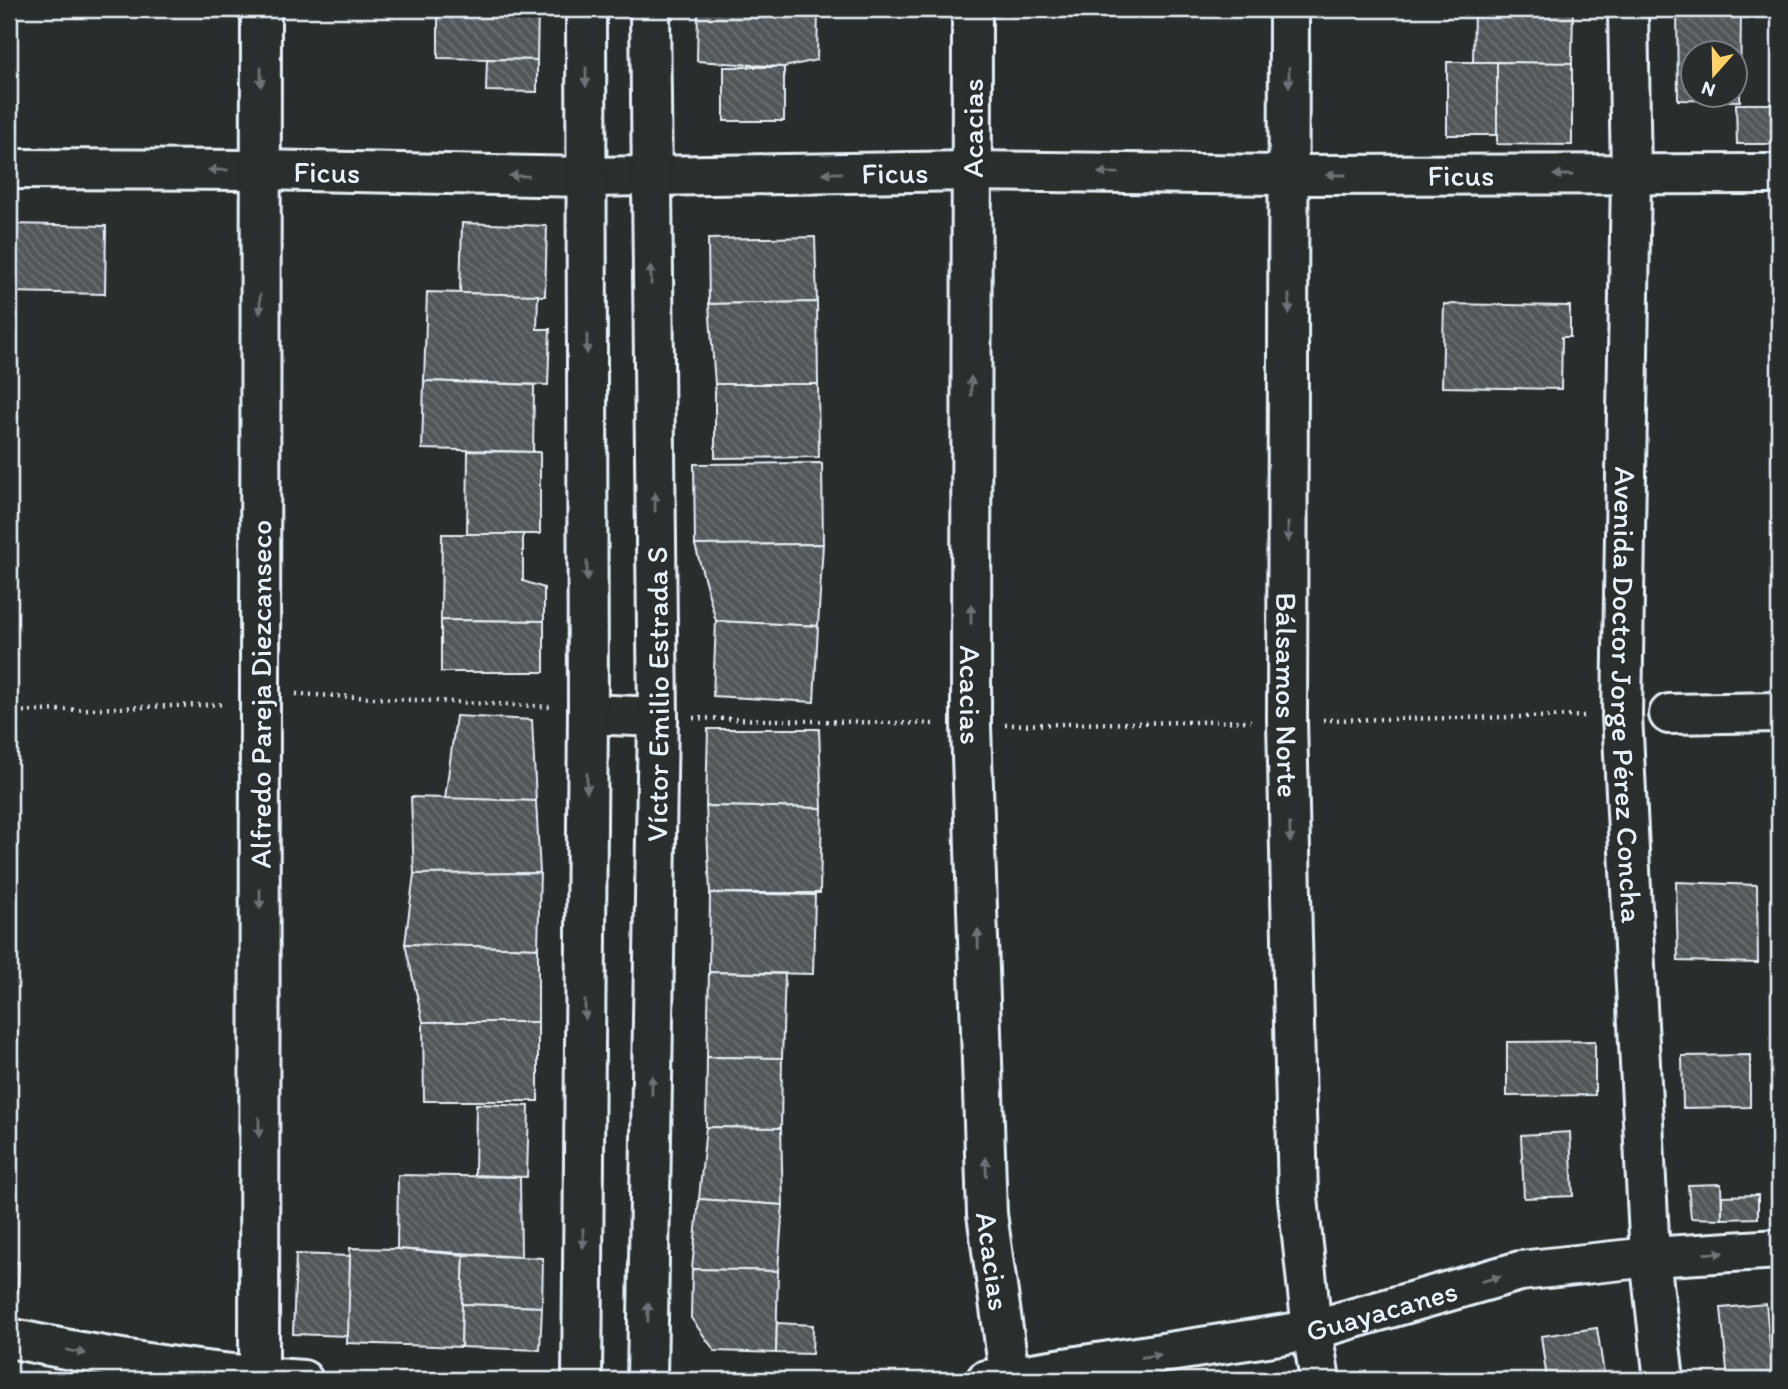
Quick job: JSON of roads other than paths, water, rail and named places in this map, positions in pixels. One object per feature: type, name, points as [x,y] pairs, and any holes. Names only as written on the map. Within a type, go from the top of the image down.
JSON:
[{"type":"street","name":"Alfredo Pareja Diezcanseco","points":[[259,1379],[261,9]]},
{"type":"street","points":[[582,1380],[588,714],[586,9]]},
{"type":"street","name":"Víctor Emilio Estrada S","points":[[647,1380],[658,717],[650,9]]},
{"type":"street","name":"Acacias","points":[[972,9],[971,725],[987,1214],[1002,1380]]},
{"type":"street","name":"Bálsamos Norte","points":[[1289,9],[1287,720],[1298,1198],[1312,1330],[1321,1380]]},
{"type":"street","name":"Avenida Doctor Jorge Pérez Concha","points":[[1628,9],[1631,174],[1622,715],[1650,1257],[1664,1380]]},
{"type":"street","name":"Ficus","points":[[9,169],[260,170],[587,177],[972,171],[1289,175],[1779,174]]},
{"type":"street","points":[[1669,714],[1779,712]]},
{"type":"street","points":[[588,714],[658,717]]},
{"type":"street","name":"Guayacanes","points":[[1002,1380],[1312,1330],[1520,1271],[1650,1257],[1779,1249]]},
{"type":"street","points":[[9,1339],[98,1356],[259,1379],[303,1380]]}]
